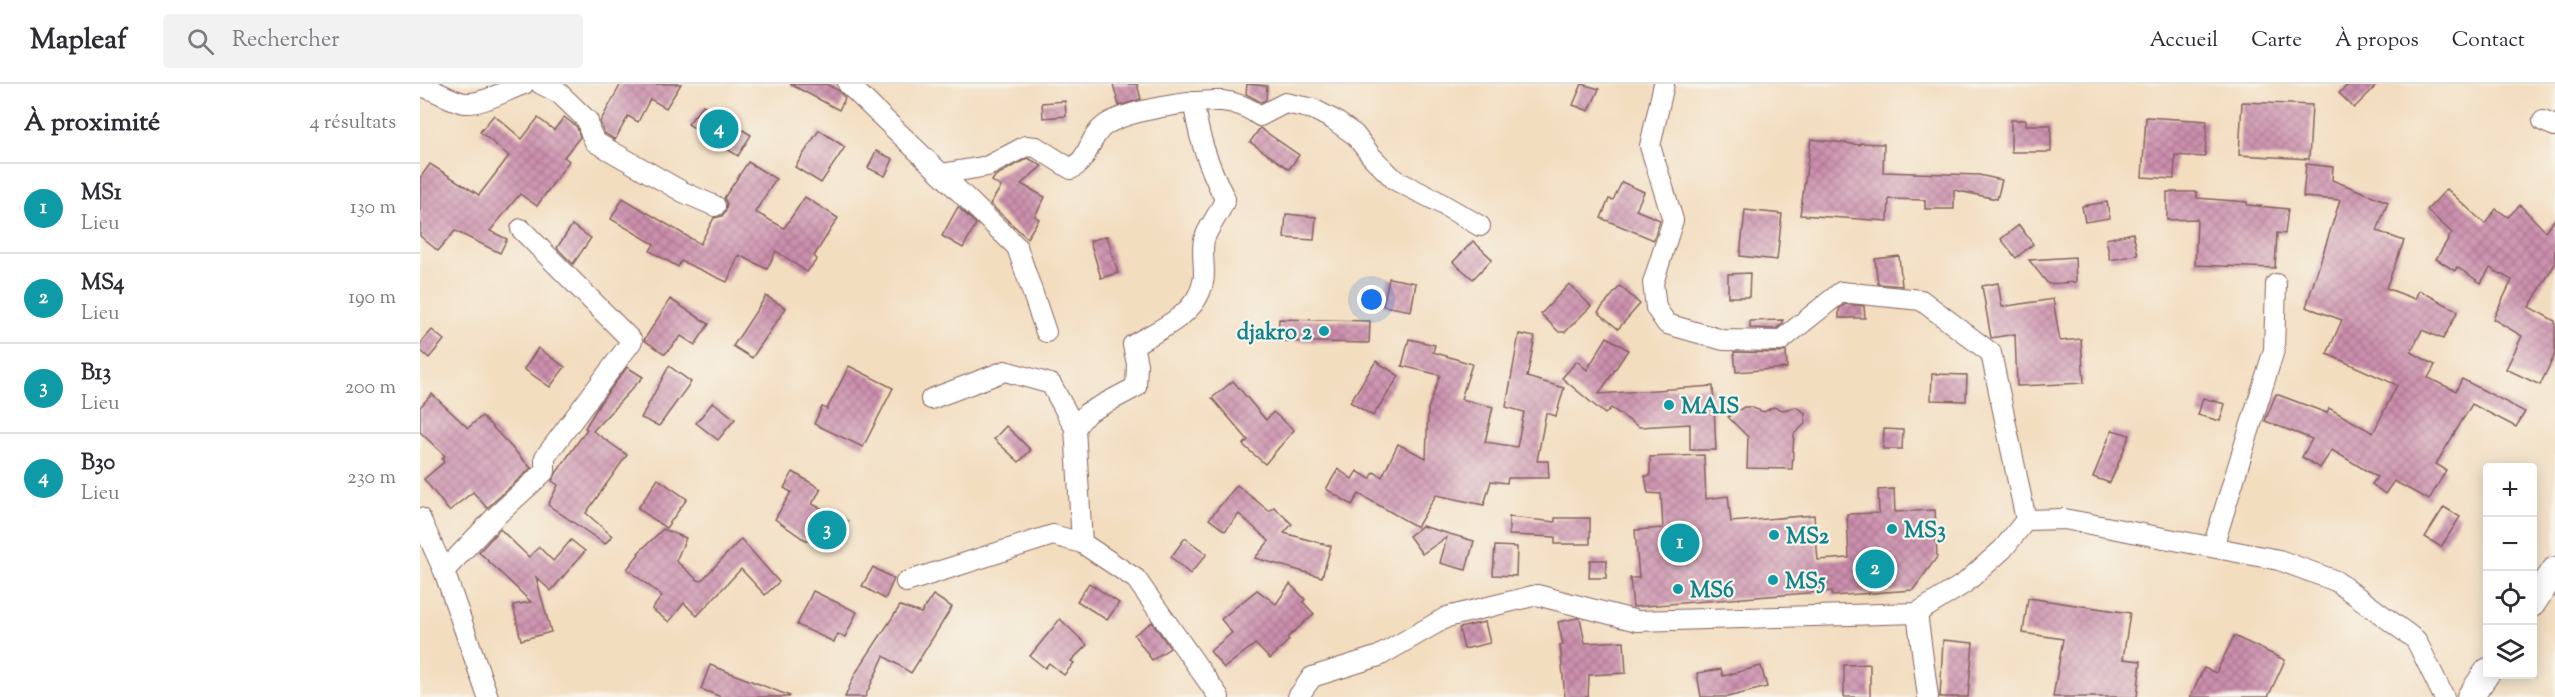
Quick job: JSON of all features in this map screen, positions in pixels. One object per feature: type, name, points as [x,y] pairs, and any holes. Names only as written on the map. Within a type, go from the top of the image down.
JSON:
[{"type":"street","points":[[420,86],[433,89],[464,103],[488,98],[524,84]]},
{"type":"street","points":[[541,84],[559,93],[588,121],[595,142],[683,192],[715,206]]},
{"type":"street","points":[[848,84],[1017,247],[1046,332]]},
{"type":"street","points":[[1298,697],[1312,677],[1378,656],[1447,617],[1537,595],[1637,621],[1917,613],[1965,583],[2003,549],[2026,520],[1992,353],[1921,300],[1841,292],[1780,341],[1723,340],[1667,324],[1656,308],[1653,283],[1673,220],[1650,146],[1664,84]]},
{"type":"street","points":[[941,174],[988,166],[1026,146],[1036,147],[1071,169],[1080,164],[1103,126],[1130,114],[1194,102],[1224,101],[1249,108],[1260,116],[1285,103],[1313,109],[1335,120],[1355,135],[1372,158],[1395,180],[1480,226]]},
{"type":"street","points":[[1075,428],[1087,413],[1136,387],[1137,364],[1133,345],[1177,321],[1192,305],[1204,282],[1202,264],[1204,239],[1225,199],[1211,171],[1195,121],[1194,102]]},
{"type":"street","points":[[444,571],[495,517],[545,471],[545,457],[632,341],[521,229]]},
{"type":"street","points":[[2213,547],[2274,350],[2276,284]]},
{"type":"street","points":[[931,399],[1005,371],[1051,384],[1075,428],[1082,543]]},
{"type":"street","points":[[420,519],[444,571],[488,697]]},
{"type":"street","points":[[2026,520],[2064,519],[2213,547],[2279,560],[2336,581],[2416,640],[2444,697]]},
{"type":"street","points":[[906,582],[1053,535],[1082,543],[1136,579],[1219,697]]},
{"type":"street","points":[[2537,597],[2555,570]]},
{"type":"street","points":[[1917,613],[1928,697]]},
{"type":"street","points":[[2470,697],[2483,677]]},
{"type":"building","points":[[621,84],[681,84],[666,108],[650,99],[638,122],[628,116],[615,140],[604,133],[600,122]]},
{"type":"building","points":[[790,84],[826,84],[838,90],[845,98],[839,110]]},
{"type":"building","points":[[1113,84],[1137,84],[1141,99],[1119,106]]},
{"type":"building","points":[[1247,84],[1267,86],[1266,100],[1261,102],[1246,94]]},
{"type":"building","points":[[1582,84],[1599,89],[1589,111],[1573,105]]},
{"type":"building","points":[[2349,84],[2378,84],[2354,108],[2339,93]]},
{"type":"building","points":[[1065,101],[1066,116],[1043,118],[1042,103]]},
{"type":"building","points":[[2242,102],[2312,105],[2309,159],[2239,155]]},
{"type":"building","points":[[703,105],[751,135],[738,156],[688,124]]},
{"type":"building","points":[[494,115],[522,139],[538,118],[554,130],[564,117],[577,127],[580,137],[564,157],[569,161],[537,206],[520,194],[490,231],[507,239],[500,253],[455,231],[438,251],[420,236],[420,178],[430,164],[479,195],[509,156],[480,132]]},
{"type":"building","points":[[2146,117],[2207,121],[2205,157],[2175,155],[2174,179],[2142,177]]},
{"type":"building","points":[[2011,120],[2026,120],[2026,125],[2051,125],[2051,152],[2011,152]]},
{"type":"building","points":[[1260,128],[1299,155],[1289,169],[1250,142]]},
{"type":"building","points":[[819,130],[845,147],[821,183],[795,167]]},
{"type":"building","points":[[1811,139],[1860,145],[1860,143],[1884,144],[1883,172],[1979,175],[2002,180],[1997,199],[1954,190],[1954,209],[1925,209],[1925,200],[1889,199],[1888,221],[1800,215]]},
{"type":"building","points":[[876,151],[893,159],[885,176],[868,168]]},
{"type":"building","points":[[1028,158],[1042,166],[1021,184],[1045,197],[1035,216],[1039,219],[1027,238],[990,204],[1001,187],[992,181],[995,176]]},
{"type":"building","points":[[748,162],[776,179],[755,212],[784,228],[805,197],[838,218],[814,256],[817,259],[807,272],[776,251],[767,269],[739,255],[727,282],[681,261],[678,267],[650,251],[654,244],[611,219],[623,198],[700,244],[714,218],[722,216],[726,211],[727,204],[724,198]]},
{"type":"building","points":[[2306,164],[2333,167],[2332,180],[2388,202],[2377,231],[2404,241],[2386,288],[2415,299],[2419,290],[2458,311],[2443,339],[2422,330],[2411,352],[2435,365],[2428,378],[2456,391],[2462,379],[2525,412],[2516,427],[2472,404],[2436,464],[2446,470],[2429,500],[2394,481],[2385,494],[2372,484],[2377,477],[2332,450],[2320,468],[2302,457],[2312,439],[2265,421],[2276,394],[2327,413],[2329,408],[2373,433],[2397,385],[2327,354],[2342,320],[2306,307],[2340,200],[2303,197]]},
{"type":"building","points":[[1622,182],[1644,192],[1636,210],[1660,220],[1654,240],[1601,218],[1609,199],[1613,200]]},
{"type":"building","points":[[2447,189],[2485,224],[2496,209],[2508,217],[2520,205],[2545,231],[2555,219],[2555,264],[2529,307],[2555,321],[2555,354],[2540,385],[2506,369],[2522,336],[2493,319],[2512,280],[2490,268],[2481,283],[2457,267],[2455,271],[2436,259],[2452,233],[2427,210]]},
{"type":"building","points":[[2167,192],[2197,192],[2197,198],[2247,202],[2247,205],[2288,209],[2285,234],[2277,233],[2275,268],[2195,265],[2197,219],[2167,220]]},
{"type":"building","points":[[2107,202],[2110,218],[2085,222],[2082,206]]},
{"type":"building","points":[[958,207],[976,224],[963,248],[942,236]]},
{"type":"building","points":[[1745,210],[1782,214],[1777,260],[1740,256]]},
{"type":"building","points":[[1286,214],[1316,217],[1314,240],[1284,238]]},
{"type":"building","points":[[572,225],[591,238],[573,264],[557,248]]},
{"type":"building","points":[[2019,225],[2033,244],[2016,258],[2001,239]]},
{"type":"building","points":[[2133,233],[2138,255],[2110,260],[2106,239]]},
{"type":"building","points":[[1107,236],[1118,273],[1101,278],[1090,241]]},
{"type":"building","points":[[1473,241],[1492,259],[1473,279],[1453,262]]},
{"type":"building","points":[[1899,256],[1902,286],[1878,284],[1875,259]]},
{"type":"building","points":[[2075,257],[2076,282],[2048,284],[2029,260]]},
{"type":"building","points":[[1750,273],[1749,297],[1728,297],[1728,274]]},
{"type":"building","points":[[1389,278],[1416,283],[1411,311],[1383,306]]},
{"type":"building","points":[[1998,283],[2002,307],[2053,299],[2060,341],[2081,339],[2084,383],[2017,386],[2015,334],[1991,338],[1982,286]]},
{"type":"building","points":[[1569,284],[1591,306],[1565,332],[1559,332],[1541,314]]},
{"type":"building","points":[[1620,286],[1640,304],[1618,329],[1598,312]]},
{"type":"building","points":[[766,296],[786,308],[752,358],[733,346]]},
{"type":"building","points":[[670,299],[709,324],[695,345],[681,336],[665,354],[644,340]]},
{"type":"building","points":[[1845,304],[1864,306],[1865,318],[1839,318],[1839,309]]},
{"type":"building","name":"djakro 2","points":[[1279,319],[1370,321],[1369,343],[1278,341]]},
{"type":"building","points":[[1783,320],[1783,323],[1776,329],[1750,328],[1750,321]]},
{"type":"building","points":[[432,330],[444,340],[429,358],[420,350],[420,344]]},
{"type":"building","points":[[1519,334],[1535,337],[1527,377],[1564,388],[1556,416],[1546,413],[1537,461],[1548,461],[1549,478],[1508,478],[1507,483],[1491,481],[1484,505],[1436,495],[1417,527],[1359,494],[1352,505],[1326,489],[1338,469],[1352,479],[1357,471],[1370,479],[1374,472],[1382,477],[1398,444],[1426,458],[1428,409],[1440,375],[1402,366],[1409,339],[1435,345],[1433,352],[1472,364],[1461,399],[1493,407],[1485,442],[1517,447],[1524,412],[1506,407]]},
{"type":"building","points":[[1607,337],[1628,350],[1599,394],[1713,386],[1716,450],[1690,450],[1690,424],[1639,427],[1611,408],[1605,414],[1562,378],[1577,361],[1587,370]]},
{"type":"building","points":[[538,348],[565,367],[550,387],[524,369]]},
{"type":"building","points":[[1786,351],[1787,368],[1736,372],[1734,352],[1780,353]]},
{"type":"building","points":[[1376,361],[1399,376],[1373,416],[1350,402]]},
{"type":"building","points":[[669,366],[691,382],[659,426],[641,418]]},
{"type":"building","points":[[849,366],[893,388],[863,447],[814,424],[822,407],[827,409]]},
{"type":"building","points":[[627,367],[643,377],[593,431],[627,455],[586,513],[612,536],[605,544],[548,505],[558,485],[552,481],[557,472],[587,429],[585,428],[602,400]]},
{"type":"building","points":[[1932,374],[1967,375],[1966,401],[1931,400]]},
{"type":"building","points":[[1233,381],[1266,420],[1273,412],[1294,430],[1265,464],[1243,445],[1248,440],[1212,398]]},
{"type":"building","points":[[432,394],[468,428],[482,416],[531,468],[487,508],[473,492],[449,511],[424,479],[444,462],[442,459],[445,456],[420,432],[420,407]]},
{"type":"building","points":[[2203,398],[2225,404],[2220,421],[2198,415]]},
{"type":"building","points":[[713,402],[735,419],[718,440],[696,423]]},
{"type":"building","points":[[1744,407],[1764,412],[1773,407],[1783,410],[1796,407],[1805,413],[1805,424],[1794,434],[1792,469],[1747,468],[1748,437],[1728,417]]},
{"type":"building","points":[[1006,426],[1031,450],[1019,462],[994,439]]},
{"type":"building","points":[[1884,429],[1903,430],[1902,449],[1883,449]]},
{"type":"building","points":[[2112,430],[2130,435],[2110,483],[2093,477]]},
{"type":"building","points":[[1704,455],[1706,499],[1728,496],[1731,522],[1814,515],[1818,560],[1849,558],[1847,514],[1879,513],[1878,490],[1894,489],[1895,512],[1935,510],[1937,557],[1913,590],[1832,596],[1832,591],[1633,607],[1630,578],[1639,578],[1635,530],[1663,528],[1661,494],[1648,493],[1645,476],[1650,476],[1650,457]]},
{"type":"building","points":[[793,472],[821,489],[812,504],[848,521],[820,546],[802,538],[775,519],[791,492],[784,488]]},
{"type":"building","points":[[658,479],[687,499],[666,528],[638,508]]},
{"type":"building","points":[[1237,485],[1269,511],[1274,507],[1292,524],[1284,533],[1331,546],[1322,577],[1255,558],[1269,541],[1239,514],[1225,531],[1209,519]]},
{"type":"building","points":[[2444,507],[2460,517],[2441,547],[2425,537]]},
{"type":"building","points":[[1509,517],[1555,522],[1555,518],[1590,518],[1590,544],[1555,544],[1555,537],[1509,535]]},
{"type":"building","points":[[1422,526],[1474,541],[1466,570],[1440,563],[1447,537],[1422,554],[1409,536]]},
{"type":"building","points":[[500,529],[529,557],[539,547],[553,561],[571,540],[585,551],[551,591],[536,577],[551,632],[521,640],[513,605],[531,602],[479,552]]},
{"type":"building","points":[[663,529],[686,538],[676,561],[698,580],[701,581],[741,539],[779,582],[765,595],[741,569],[697,616],[684,603],[669,622],[652,609],[662,596],[627,569],[638,553]]},
{"type":"building","points":[[1185,538],[1207,554],[1190,574],[1171,557]]},
{"type":"building","points":[[1495,546],[1517,547],[1516,576],[1493,575]]},
{"type":"building","points":[[1590,560],[1607,560],[1606,578],[1589,578]]},
{"type":"building","points":[[873,567],[894,579],[885,599],[862,586]]},
{"type":"building","points":[[1089,583],[1119,603],[1107,620],[1077,601]]},
{"type":"building","points":[[1290,584],[1305,599],[1303,602],[1314,614],[1287,638],[1289,640],[1270,659],[1255,644],[1224,668],[1210,651],[1232,633],[1221,619],[1257,590],[1276,604]]},
{"type":"building","points":[[813,591],[857,612],[845,637],[838,634],[834,642],[797,625]]},
{"type":"building","points":[[933,595],[952,607],[911,673],[884,656],[865,697],[845,697],[855,674],[900,606],[921,613]]},
{"type":"building","points":[[2028,598],[2130,613],[2123,659],[2141,661],[2137,697],[2053,697],[2063,639],[2023,633]]},
{"type":"building","points":[[1580,618],[1585,643],[1624,641],[1626,673],[1589,675],[1588,697],[1565,697],[1560,645],[1563,645],[1558,622]]},
{"type":"building","points":[[1060,619],[1087,645],[1071,661],[1074,663],[1064,675],[1049,663],[1045,668],[1030,656]]},
{"type":"building","points":[[1152,622],[1170,648],[1152,660],[1134,635]]},
{"type":"building","points":[[1485,622],[1490,643],[1464,649],[1459,628]]},
{"type":"building","points":[[2234,636],[2285,660],[2268,697],[2190,697],[2204,668],[2216,673]]},
{"type":"building","points":[[1943,640],[1973,643],[1968,697],[1940,697]]},
{"type":"building","points":[[1870,664],[1870,697],[1844,697],[1844,665]]},
{"type":"building","points":[[710,665],[790,696],[721,697],[701,689]]},
{"type":"building","points":[[1761,666],[1767,687],[1728,697],[1701,697],[1697,673],[1721,669],[1723,676]]},
{"type":"place","name":"B30","points":[[719,129]]},
{"type":"place","name":"djakro 2","points":[[1324,331]]},
{"type":"place","name":"MAIS","points":[[1669,405]]},
{"type":"place","name":"MS3","points":[[1892,529]]},
{"type":"place","name":"B13","points":[[827,530]]},
{"type":"place","name":"MS2","points":[[1774,535]]},
{"type":"place","name":"MS1","points":[[1680,543]]},
{"type":"place","name":"MS4","points":[[1875,569]]},
{"type":"place","name":"MS5","points":[[1773,580]]},
{"type":"place","name":"MS6","points":[[1678,589]]}]
